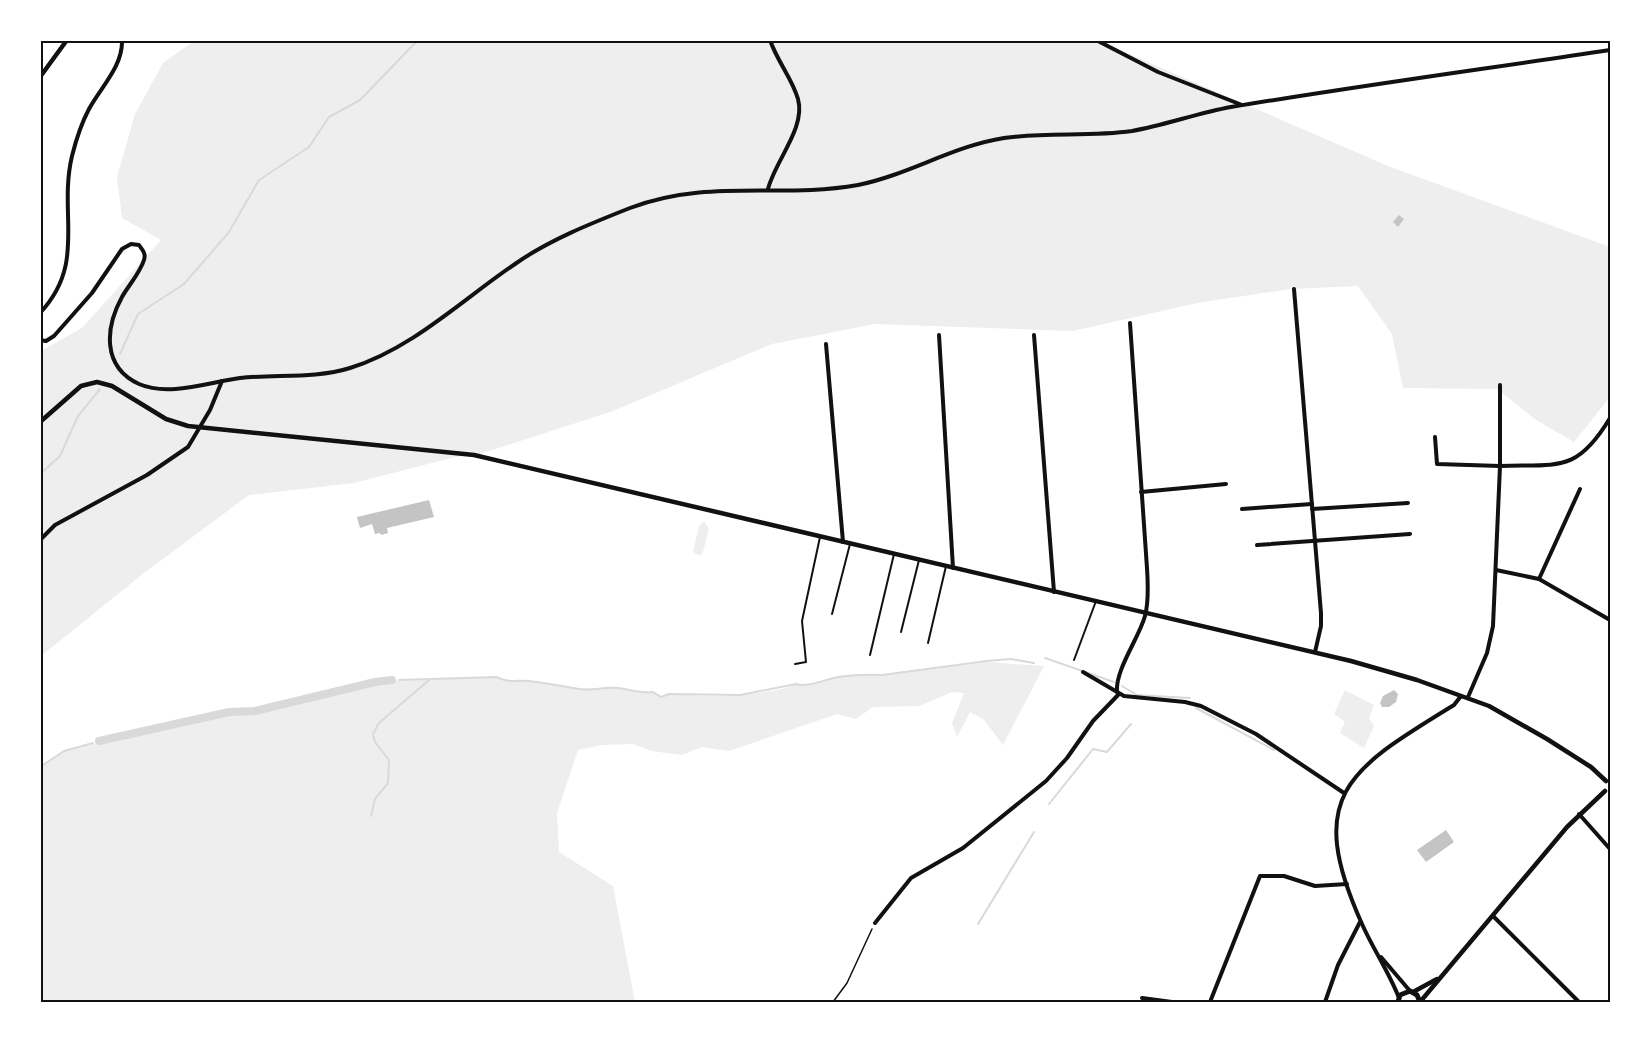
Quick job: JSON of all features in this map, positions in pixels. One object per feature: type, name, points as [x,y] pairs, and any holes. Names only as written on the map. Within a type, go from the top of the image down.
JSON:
[{"type":"main road","points":[[1398,1001],[1403,993],[1411,991],[1417,995],[1420,1002]]},
{"type":"street","points":[[40,77],[67,40]]},
{"type":"street","points":[[40,313],[65,277],[68,260],[67,192],[78,133],[88,110],[122,54],[122,40]]},
{"type":"street","points":[[768,189],[771,175],[800,115],[798,99],[770,40]]},
{"type":"street","points":[[1096,40],[1158,72],[1242,105]]},
{"type":"street","points":[[40,340],[46,341],[54,336],[92,293],[122,249],[131,244],[139,245],[144,260],[120,300],[109,333],[109,344],[114,362],[127,377],[144,387],[163,389],[222,381],[321,374],[352,368],[407,341],[520,260],[643,204],[717,189],[849,186],[887,177],[967,147],[1002,139],[1136,130],[1242,105],[1611,50]]},
{"type":"street","points":[[1294,289],[1321,620],[1315,652]]},
{"type":"street","points":[[875,923],[911,878],[963,848],[1046,781],[1118,693],[1119,679],[1146,612],[1147,580],[1130,323]]},
{"type":"street","points":[[939,335],[953,568]]},
{"type":"street","points":[[1034,335],[1054,592]]},
{"type":"street","points":[[826,344],[843,542]]},
{"type":"street","points":[[40,540],[55,525],[182,453],[193,442],[222,381]]},
{"type":"street","points":[[40,422],[81,386],[97,382],[112,386],[166,419],[200,428],[474,455],[1315,652],[1399,674],[1468,697],[1535,732],[1591,767],[1608,780],[1603,786],[1605,791],[1611,794]]},
{"type":"street","points":[[1468,697],[1491,636],[1500,466],[1500,384]]},
{"type":"street","points":[[1435,437],[1437,464],[1500,466],[1555,464],[1578,457],[1594,444],[1611,418]]},
{"type":"street","points":[[1141,492],[1226,484]]},
{"type":"street","points":[[1539,579],[1580,489]]},
{"type":"street","points":[[1242,508],[1408,503]]},
{"type":"street","points":[[1257,545],[1314,539],[1410,534]]},
{"type":"street","points":[[1496,570],[1539,579],[1611,620]]},
{"type":"street","points":[[1083,672],[1118,693],[1201,706],[1256,734],[1344,793]]},
{"type":"street","points":[[1398,1001],[1376,951],[1360,922],[1347,884],[1335,826],[1337,808],[1344,793],[1371,761],[1454,705],[1461,695]]},
{"type":"street","points":[[1420,1002],[1579,814],[1605,791]]},
{"type":"street","points":[[1579,814],[1611,849]]},
{"type":"street","points":[[1210,1002],[1260,876],[1284,876],[1315,886],[1347,884]]},
{"type":"street","points":[[1494,916],[1579,1002]]},
{"type":"street","points":[[1325,1002],[1338,965],[1360,922]]},
{"type":"street","points":[[1376,951],[1411,991],[1439,978]]},
{"type":"street","points":[[1142,998],[1172,1002]]},
{"type":"lane","points":[[795,664],[806,662],[801,621],[820,537]]},
{"type":"lane","points":[[832,614],[850,544]]},
{"type":"lane","points":[[870,655],[894,554]]},
{"type":"lane","points":[[901,632],[919,560]]},
{"type":"lane","points":[[928,643],[946,566]]},
{"type":"lane","points":[[1074,660],[1096,601]]},
{"type":"path","points":[[833,1002],[847,983],[875,923]]},
{"type":"shaded area","points":[[194,41],[1099,41],[1388,166],[1610,247],[1610,397],[1574,442],[1536,420],[1497,389],[1403,388],[1392,334],[1358,286],[1291,289],[1197,303],[1073,331],[875,324],[772,344],[613,411],[480,454],[455,457],[354,483],[249,495],[144,573],[41,656],[41,351],[82,328],[161,240],[122,218],[117,177],[135,114],[163,63]]},
{"type":"shaded area","points":[[704,521],[709,529],[700,556],[693,552],[699,526]]},
{"type":"shaded area","points":[[988,662],[1044,666],[1003,745],[984,720],[970,712],[957,737],[952,723],[964,693],[952,692],[919,706],[873,707],[856,719],[837,714],[729,751],[702,747],[682,755],[651,751],[633,744],[602,745],[578,750],[557,813],[559,852],[613,886],[635,1002],[41,1002],[41,765],[64,751],[229,712],[256,711],[375,682],[497,677],[508,681],[528,681],[583,689],[617,688],[653,692],[661,697],[678,694],[717,696],[764,692],[844,676],[882,675]]},
{"type":"shaded area","points":[[1345,690],[1374,705],[1369,718],[1374,726],[1364,748],[1340,733],[1345,722],[1334,714]]},
{"type":"building","points":[[1399,215],[1404,219],[1398,227],[1393,222]]},
{"type":"building","points":[[429,500],[434,517],[387,528],[388,533],[381,535],[380,533],[375,534],[372,524],[360,528],[357,517]]},
{"type":"building","points":[[1394,690],[1398,694],[1396,702],[1389,707],[1382,707],[1380,703],[1383,696]]},
{"type":"building","points":[[1446,830],[1454,842],[1426,862],[1417,850]]},
{"type":"waterway","points":[[120,354],[138,314],[184,284],[229,232],[259,180],[309,147],[329,117],[360,100],[418,40]]},
{"type":"waterway","points":[[40,474],[60,456],[78,416],[100,389]]},
{"type":"waterway","points":[[1045,658],[1114,682]]},
{"type":"waterway","points":[[399,680],[497,677],[508,681],[528,681],[583,689],[617,688],[653,692],[661,697],[669,694],[740,695],[796,684],[811,684],[844,676],[882,675],[1011,659],[1034,663]]},
{"type":"waterway","points":[[99,741],[229,712],[255,711],[375,682],[392,680]]},
{"type":"waterway","points":[[371,816],[375,799],[388,783],[389,760],[375,742],[373,734],[379,723],[429,680]]},
{"type":"waterway","points":[[1122,686],[1137,695],[1190,698]]},
{"type":"waterway","points":[[1196,708],[1274,750]]},
{"type":"waterway","points":[[1049,804],[1093,749],[1107,752],[1131,724]]},
{"type":"waterway","points":[[40,767],[64,751],[93,743]]},
{"type":"waterway","points":[[978,924],[1034,832]]}]
